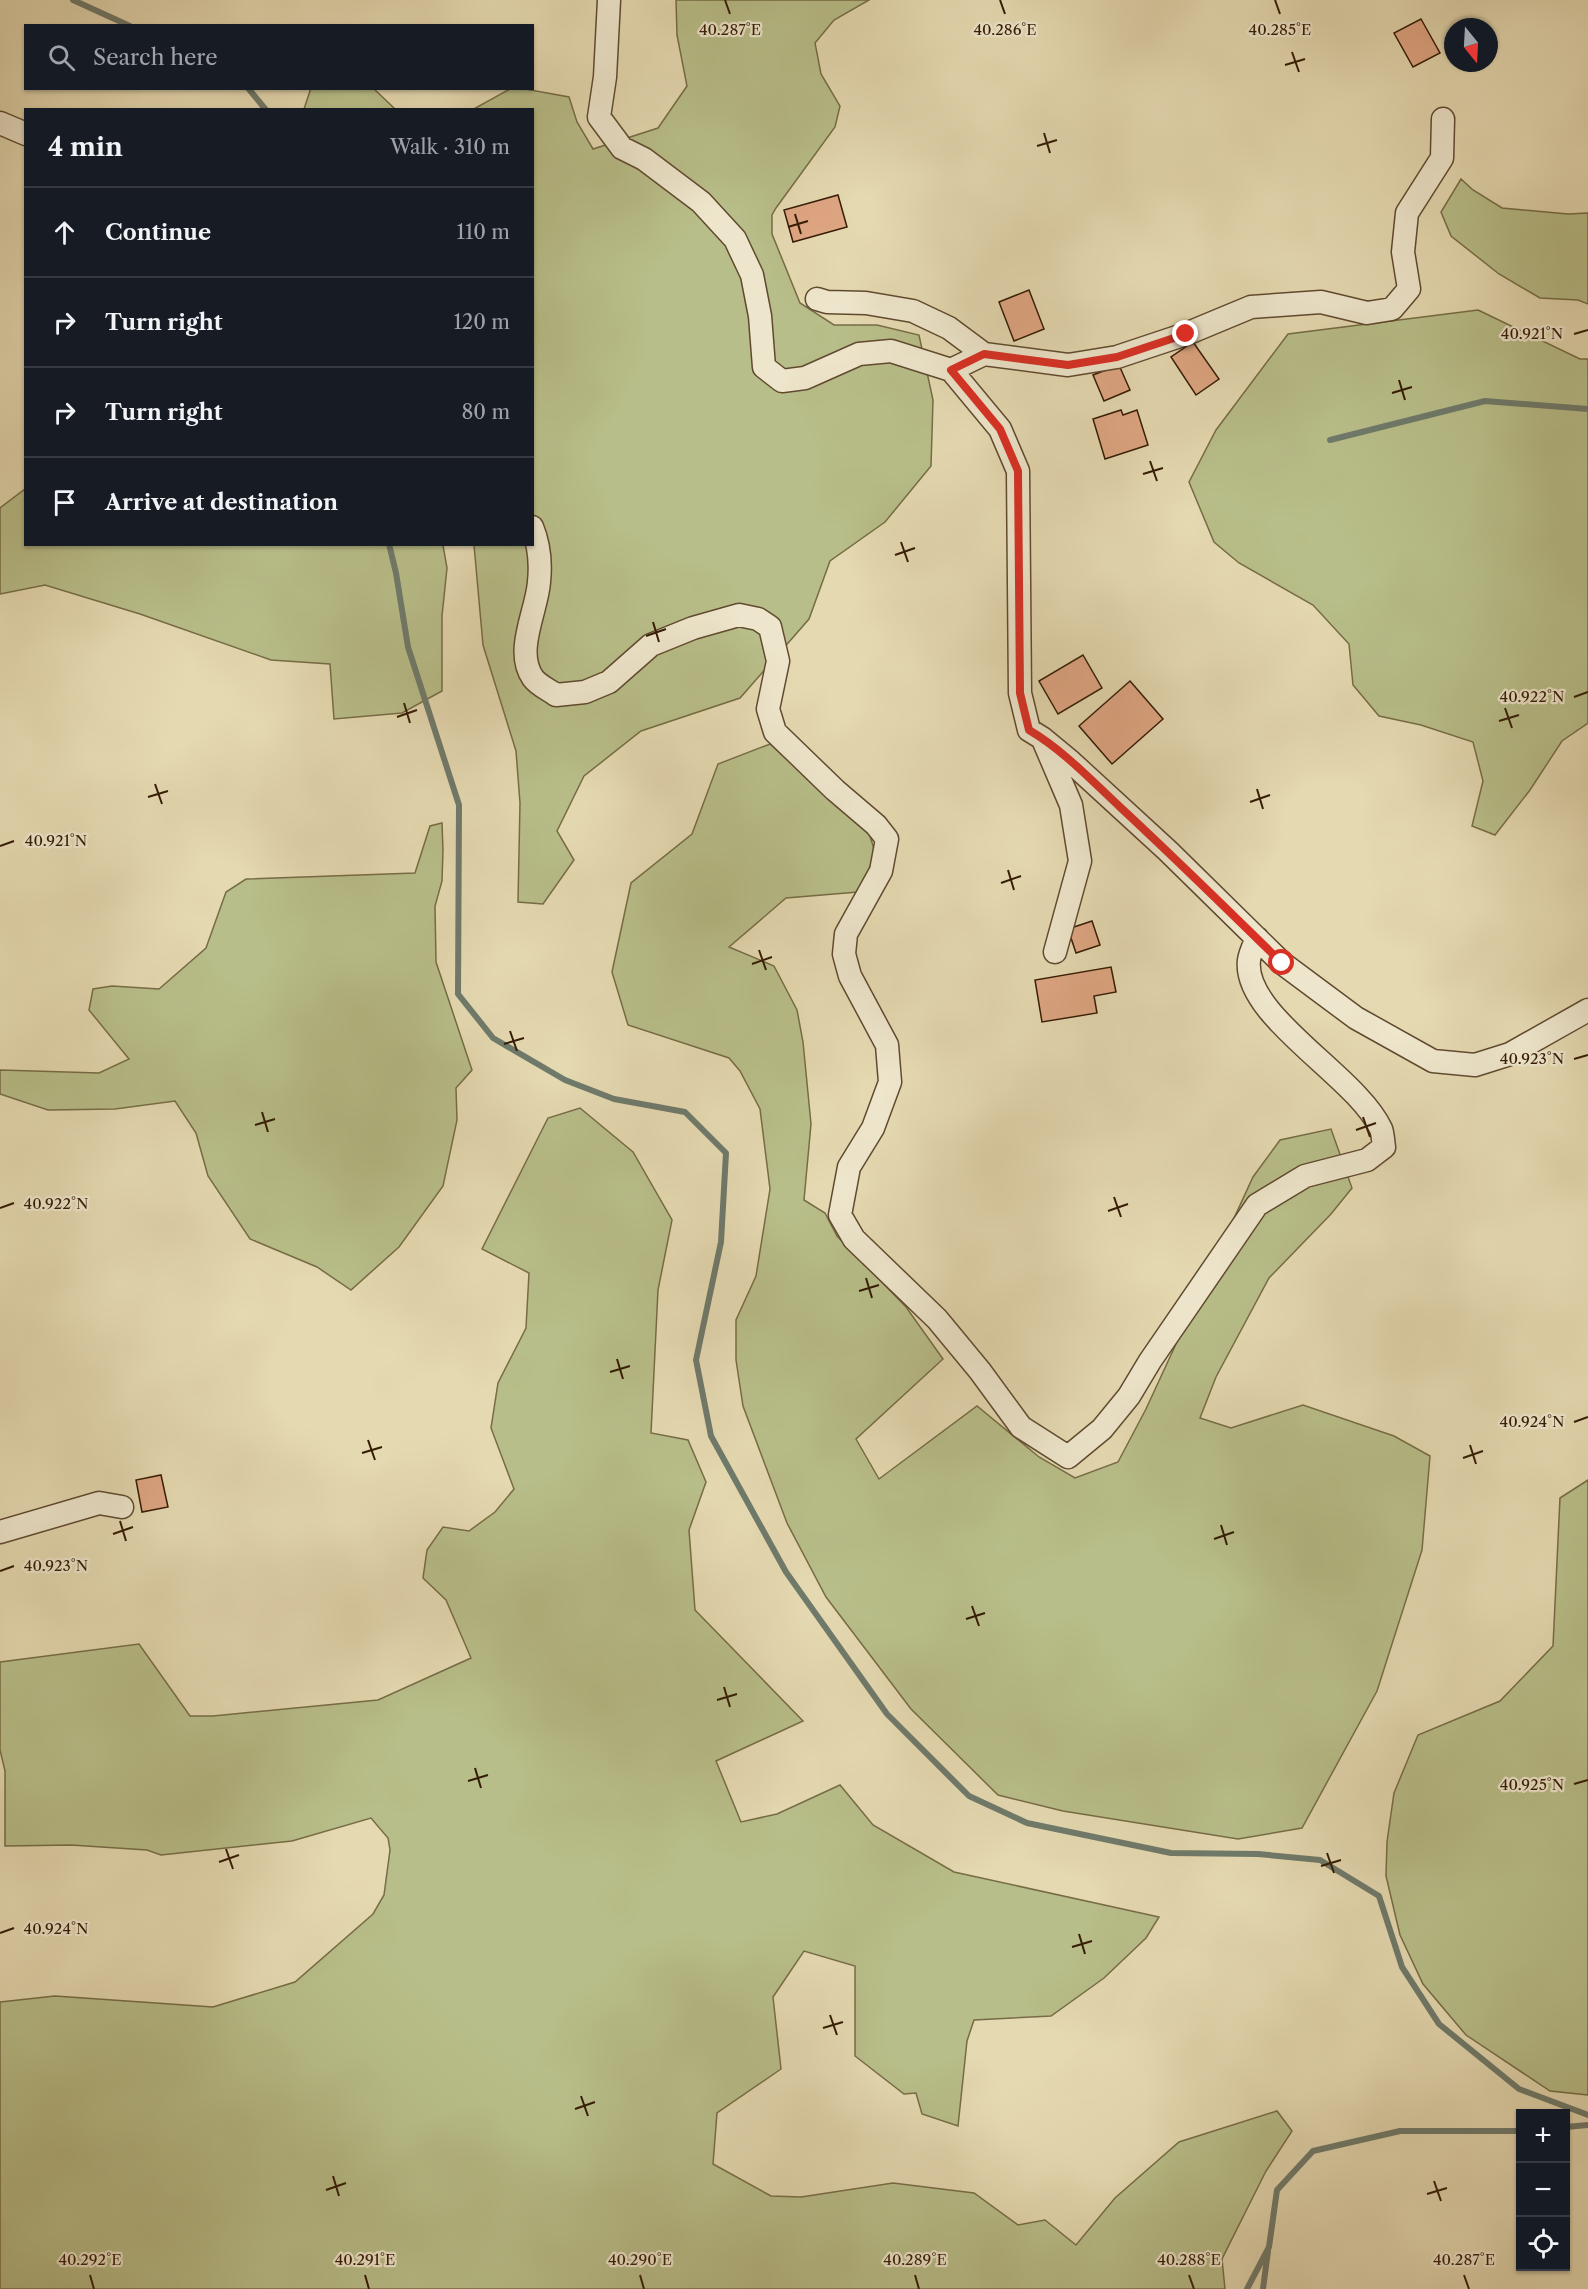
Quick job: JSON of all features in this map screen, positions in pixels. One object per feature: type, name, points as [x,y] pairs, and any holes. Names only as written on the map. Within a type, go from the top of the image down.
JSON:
[{"type":"street","points":[[609,0],[605,76],[599,117],[622,148],[644,159],[701,202],[735,239],[752,275],[760,316],[764,367],[782,381],[805,378],[859,354],[891,351],[951,370],[1000,429],[1018,471],[1020,693],[1029,730],[1071,762],[1168,851],[1282,963],[1356,1018],[1432,1061],[1475,1065],[1510,1054],[1588,1010]]},
{"type":"street","points":[[817,299],[827,302],[866,303],[913,311],[949,328],[984,354],[1068,365],[1117,357],[1186,334],[1251,307],[1321,302],[1367,313],[1392,309],[1409,289],[1403,252],[1407,213],[1442,158],[1443,119]]},
{"type":"street","points":[[0,123],[24,133]]},
{"type":"street","points":[[951,370],[984,354]]},
{"type":"street","points":[[534,532],[539,543],[539,583],[526,645],[528,669],[534,680],[556,695],[585,692],[609,682],[651,645],[693,628],[739,615],[758,619],[770,627],[778,661],[768,709],[775,732],[835,790],[876,825],[888,839],[881,871],[846,934],[844,954],[850,976],[886,1046],[890,1082],[873,1128],[849,1167],[840,1215],[854,1239],[937,1319],[1022,1427],[1068,1457],[1102,1429],[1130,1396],[1150,1361],[1257,1205],[1305,1176],[1367,1160],[1384,1147],[1382,1130],[1369,1110],[1344,1082],[1266,1008],[1250,980],[1249,959],[1257,938]]},
{"type":"street","points":[[1042,738],[1071,806],[1080,861],[1055,952]]},
{"type":"street","points":[[0,1532],[99,1503],[122,1507]]},
{"type":"green space","points":[[676,0],[869,0],[834,20],[815,43],[821,74],[840,106],[835,127],[772,215],[772,234],[800,303],[834,325],[877,325],[919,335],[933,400],[931,466],[885,522],[830,561],[809,619],[740,698],[641,731],[584,776],[557,831],[574,860],[543,904],[518,902],[520,803],[516,751],[483,645],[474,546],[534,546],[534,108],[476,108],[508,90],[530,90],[569,97],[577,122],[593,149],[658,128],[687,86],[677,35]]},
{"type":"green space","points":[[310,90],[375,90],[394,108],[304,108]]},
{"type":"green space","points":[[1461,179],[1473,190],[1502,208],[1568,214],[1588,213],[1588,304],[1578,300],[1540,298],[1499,274],[1451,236],[1441,212]]},
{"type":"green space","points":[[1478,310],[1580,359],[1588,359],[1588,723],[1562,741],[1530,790],[1495,835],[1472,826],[1483,781],[1473,742],[1421,725],[1379,716],[1353,685],[1349,644],[1313,605],[1239,563],[1214,542],[1189,482],[1216,430],[1288,334]]},
{"type":"green space","points":[[24,490],[24,546],[443,546],[447,568],[442,616],[442,691],[402,713],[334,719],[330,664],[271,660],[140,614],[45,585],[0,594],[0,508]]},
{"type":"green space","points":[[770,744],[867,827],[876,855],[858,892],[786,898],[729,947],[774,966],[797,1010],[803,1042],[811,1124],[804,1200],[825,1213],[837,1236],[906,1307],[943,1359],[856,1439],[879,1479],[977,1406],[1039,1457],[1075,1478],[1118,1462],[1146,1409],[1253,1177],[1280,1140],[1331,1129],[1352,1188],[1331,1214],[1269,1278],[1216,1377],[1200,1418],[1231,1428],[1303,1405],[1394,1436],[1430,1456],[1422,1550],[1377,1691],[1302,1828],[1238,1839],[1063,1811],[998,1795],[911,1709],[826,1597],[787,1523],[743,1406],[736,1360],[736,1320],[756,1276],[770,1189],[760,1109],[740,1071],[729,1058],[628,1025],[612,972],[631,883],[692,834],[718,764]]},
{"type":"green space","points":[[442,823],[442,881],[435,906],[436,962],[472,1070],[456,1088],[457,1120],[443,1186],[399,1247],[351,1290],[317,1267],[250,1239],[208,1176],[196,1133],[175,1101],[115,1109],[48,1110],[0,1094],[0,1070],[99,1073],[129,1059],[89,1010],[93,989],[112,986],[159,989],[206,948],[226,892],[246,879],[415,873],[430,826]]},
{"type":"green space","points":[[580,1108],[633,1152],[672,1220],[658,1290],[651,1433],[688,1440],[706,1482],[689,1530],[695,1610],[803,1721],[716,1761],[741,1822],[777,1814],[840,1785],[873,1825],[954,1872],[1159,1917],[1146,1938],[1104,1978],[1051,2016],[974,2020],[967,2041],[958,2126],[922,2114],[916,2093],[904,2094],[855,2056],[855,1966],[804,1951],[773,1997],[781,2069],[717,2113],[713,2164],[771,2196],[801,2197],[893,2183],[974,2193],[1018,2225],[1045,2220],[1076,2245],[1115,2198],[1179,2142],[1277,2111],[1292,2131],[1266,2171],[1222,2259],[1225,2289],[0,2289],[0,2002],[55,1996],[213,2007],[295,1982],[373,1914],[384,1895],[390,1850],[388,1838],[371,1818],[292,1841],[161,1855],[147,1850],[71,1845],[5,1846],[5,1771],[0,1750],[0,1662],[139,1644],[190,1716],[213,1716],[378,1700],[471,1658],[446,1600],[423,1578],[427,1550],[443,1527],[469,1531],[495,1512],[514,1489],[491,1428],[498,1383],[526,1328],[529,1273],[482,1249],[548,1118]]},
{"type":"green space","points":[[1588,1480],[1588,2095],[1550,2091],[1466,2035],[1423,1984],[1400,1935],[1386,1876],[1387,1842],[1394,1793],[1418,1735],[1500,1701],[1553,1646],[1560,1498]]},
{"type":"building","points":[[1421,19],[1440,53],[1413,67],[1394,33]]},
{"type":"building","points":[[838,195],[847,227],[793,242],[784,210]]},
{"type":"building","points":[[1029,290],[1044,329],[1014,341],[999,302]]},
{"type":"building","points":[[1193,342],[1219,379],[1196,395],[1171,357]]},
{"type":"building","points":[[1119,365],[1130,390],[1104,401],[1093,375]]},
{"type":"building","points":[[1121,410],[1123,415],[1137,410],[1148,445],[1105,459],[1093,419]]},
{"type":"building","points":[[1083,655],[1102,688],[1058,714],[1039,681]]},
{"type":"building","points":[[1130,681],[1163,719],[1112,764],[1079,726]]},
{"type":"building","points":[[1092,921],[1100,945],[1076,953],[1068,929]]},
{"type":"building","points":[[1111,967],[1116,992],[1094,996],[1097,1013],[1042,1022],[1035,980]]},
{"type":"building","points":[[161,1475],[168,1507],[142,1512],[136,1480]]},
{"type":"waterway","points":[[73,0],[126,24]]},
{"type":"waterway","points":[[250,90],[264,108]]},
{"type":"waterway","points":[[1330,440],[1485,401],[1588,409]]},
{"type":"waterway","points":[[389,546],[408,647],[459,805],[458,994],[493,1038],[565,1080],[614,1099],[685,1112],[726,1153],[721,1242],[696,1360],[711,1436],[786,1572],[887,1714],[969,1796],[1027,1823],[1171,1853],[1258,1854],[1320,1860],[1379,1896],[1402,1967],[1439,2024],[1519,2089],[1588,2115]]},
{"type":"waterway","points":[[1570,2127],[1588,2125]]},
{"type":"waterway","points":[[1247,2289],[1269,2247],[1277,2190],[1313,2151],[1400,2131],[1516,2131]]},
{"type":"waterway","points":[[1263,2289],[1268,2251]]},
{"type":"route","points":[[1186,334],[1117,357],[1068,365],[984,354],[951,370],[1000,429],[1018,471],[1020,693],[1029,730],[1071,762],[1168,851],[1282,963]]}]
